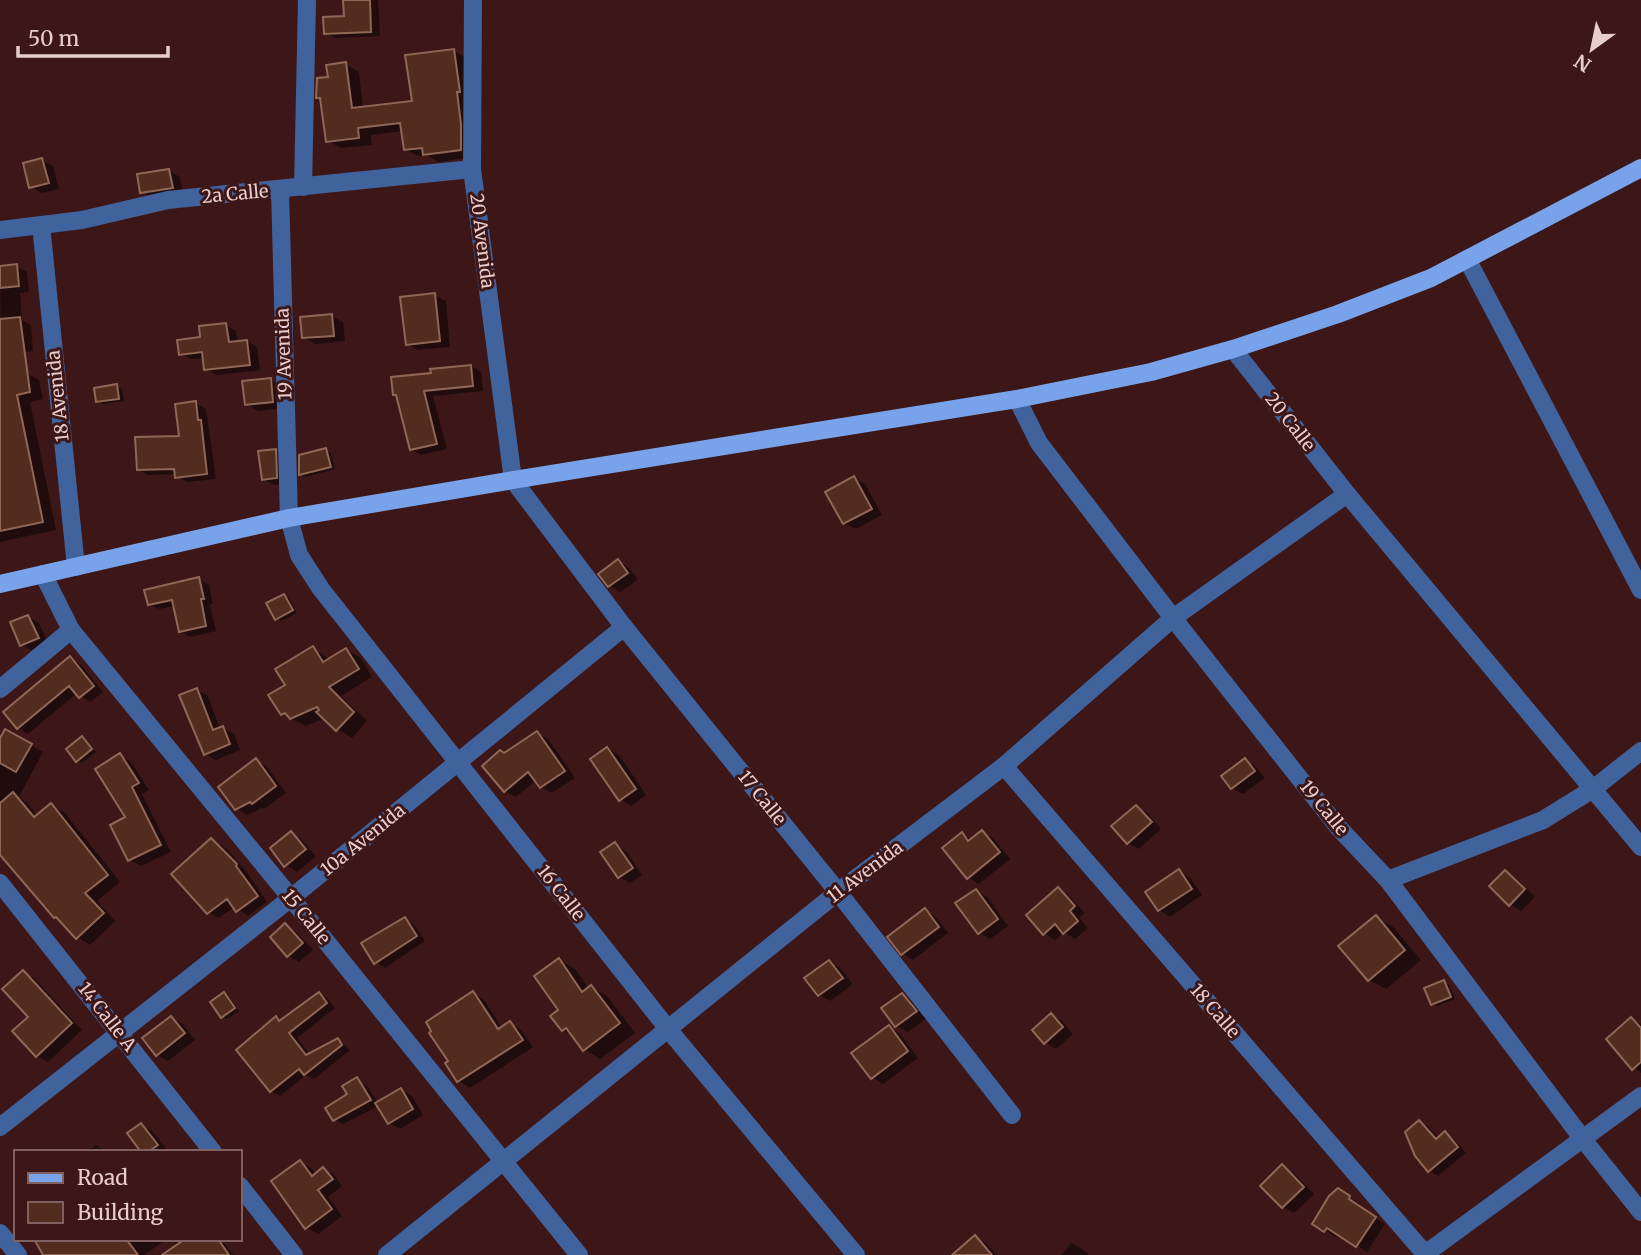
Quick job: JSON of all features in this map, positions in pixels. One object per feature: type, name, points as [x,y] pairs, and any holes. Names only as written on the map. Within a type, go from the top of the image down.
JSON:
[{"type":"main road","points":[[0,584],[289,518],[1017,399],[1151,372],[1233,349],[1338,314],[1420,282],[1641,168]]},
{"type":"street","points":[[303,187],[307,0]]},
{"type":"street","name":"20 Avenida","points":[[473,0],[472,169],[513,480]]},
{"type":"street","name":"2a Calle","points":[[0,230],[82,220],[168,200],[472,169]]},
{"type":"street","name":"19 Avenida","points":[[280,190],[289,518]]},
{"type":"street","name":"18 Avenida","points":[[41,225],[76,567]]},
{"type":"street","points":[[1467,259],[1641,590]]},
{"type":"street","name":"20 Calle","points":[[1233,349],[1347,494],[1641,847]]},
{"type":"street","name":"19 Calle","points":[[1017,399],[1039,443],[1173,618],[1338,827],[1388,880],[1641,1212]]},
{"type":"street","name":"17 Calle","points":[[513,480],[624,627],[838,892],[1012,1115]]},
{"type":"street","name":"11 Avenida","points":[[387,1255],[838,892],[1004,766],[1173,618],[1347,494]]},
{"type":"street","name":"16 Calle","points":[[289,518],[299,555],[321,589],[668,1029],[856,1255]]},
{"type":"street","name":"15 Calle","points":[[43,574],[71,631],[579,1255]]},
{"type":"street","name":"10a Avenida","points":[[0,1127],[291,898],[624,627]]},
{"type":"street","points":[[0,689],[71,631]]},
{"type":"street","points":[[1388,880],[1543,820],[1593,789],[1641,751]]},
{"type":"street","name":"18 Calle","points":[[1004,766],[1426,1254]]},
{"type":"street","name":"14 Calle A","points":[[0,883],[211,1150]]},
{"type":"street","points":[[1426,1254],[1641,1097]]},
{"type":"street","points":[[242,1189],[294,1255]]},
{"type":"street","points":[[0,1233],[18,1255]]},
{"type":"building","points":[[343,0],[370,0],[371,32],[324,34],[323,17],[344,16]]},
{"type":"building","points":[[454,49],[460,92],[457,92],[461,150],[423,155],[422,148],[404,150],[400,123],[358,128],[359,138],[326,142],[320,98],[316,98],[317,78],[328,77],[326,65],[346,62],[352,108],[412,101],[405,55]]},
{"type":"building","points":[[42,158],[49,183],[29,188],[23,163]]},
{"type":"building","points":[[169,169],[173,188],[140,193],[137,174]]},
{"type":"building","points":[[17,264],[19,286],[0,288],[0,266]]},
{"type":"building","points":[[435,293],[440,341],[406,345],[400,297]]},
{"type":"building","points":[[332,314],[334,336],[302,338],[300,317]]},
{"type":"building","points":[[20,317],[30,392],[17,395],[43,522],[0,531],[0,319]]},
{"type":"building","points":[[226,323],[229,342],[247,340],[250,365],[204,370],[202,352],[179,355],[177,340],[200,337],[199,326]]},
{"type":"building","points":[[471,365],[473,386],[424,391],[437,444],[410,450],[396,395],[393,395],[391,377],[431,373],[430,369]]},
{"type":"building","points":[[271,378],[273,402],[245,405],[242,381]]},
{"type":"building","points":[[117,384],[119,399],[96,402],[94,388]]},
{"type":"building","points":[[196,401],[198,420],[201,420],[207,474],[175,478],[174,469],[137,470],[135,437],[179,436],[175,404]]},
{"type":"building","points":[[326,448],[331,467],[299,475],[299,455]]},
{"type":"building","points":[[276,449],[277,478],[262,480],[258,451]]},
{"type":"building","points":[[854,476],[872,509],[843,524],[825,492]]},
{"type":"building","points":[[618,559],[628,573],[608,587],[598,574]]},
{"type":"building","points":[[199,577],[206,626],[179,632],[172,600],[148,605],[144,590]]},
{"type":"building","points":[[284,594],[293,610],[275,620],[266,603]]},
{"type":"building","points":[[28,615],[39,638],[20,646],[10,622]]},
{"type":"building","points":[[313,646],[323,662],[346,648],[359,669],[329,687],[354,712],[336,731],[316,712],[319,710],[317,707],[290,719],[285,713],[281,715],[268,695],[285,685],[275,669]]},
{"type":"building","points":[[70,656],[94,686],[79,698],[69,686],[17,729],[3,712]]},
{"type":"building","points":[[197,688],[213,730],[223,726],[230,744],[204,755],[179,695]]},
{"type":"building","points":[[5,729],[32,744],[16,772],[0,763],[0,738]]},
{"type":"building","points":[[537,731],[565,771],[540,788],[528,772],[504,792],[482,766],[500,750],[504,753]]},
{"type":"building","points":[[82,736],[92,749],[76,762],[66,749]]},
{"type":"building","points":[[607,747],[636,789],[619,801],[590,759]]},
{"type":"building","points":[[120,753],[139,783],[132,787],[161,845],[128,861],[110,825],[125,817],[95,769]]},
{"type":"building","points":[[256,758],[276,786],[252,804],[250,802],[235,810],[218,787]]},
{"type":"building","points":[[1245,758],[1255,771],[1231,789],[1221,776]]},
{"type":"building","points":[[13,792],[34,817],[51,803],[108,875],[85,893],[104,913],[76,939],[56,917],[54,918],[0,855],[0,803]]},
{"type":"building","points":[[1136,805],[1152,822],[1127,844],[1111,826]]},
{"type":"building","points":[[982,830],[1000,852],[967,879],[942,848],[962,832],[968,841]]},
{"type":"building","points":[[291,831],[306,849],[284,867],[270,848]]},
{"type":"building","points":[[211,838],[237,864],[258,896],[236,912],[227,899],[207,914],[171,874]]},
{"type":"building","points":[[615,842],[633,868],[618,878],[600,852]]},
{"type":"building","points":[[1179,869],[1192,889],[1158,911],[1145,892]]},
{"type":"building","points":[[1505,870],[1525,889],[1509,906],[1489,886]]},
{"type":"building","points":[[1058,887],[1075,906],[1070,911],[1078,921],[1063,934],[1055,924],[1043,935],[1026,915]]},
{"type":"building","points":[[976,889],[998,919],[978,934],[955,903]]},
{"type":"building","points":[[925,908],[939,927],[901,955],[887,937]]},
{"type":"building","points":[[1376,915],[1405,950],[1368,981],[1338,946]]},
{"type":"building","points":[[405,917],[417,936],[374,964],[361,943]]},
{"type":"building","points":[[285,923],[303,943],[287,957],[270,937]]},
{"type":"building","points":[[559,958],[582,992],[591,985],[620,1023],[583,1051],[566,1028],[562,1031],[550,1016],[558,1010],[534,976]]},
{"type":"building","points":[[829,960],[843,978],[818,996],[804,978]]},
{"type":"building","points":[[23,970],[72,1023],[36,1057],[12,1031],[28,1017],[2,989]]},
{"type":"building","points":[[1444,980],[1451,997],[1431,1005],[1424,988]]},
{"type":"building","points":[[473,991],[498,1029],[510,1021],[523,1040],[457,1082],[445,1063],[448,1061],[429,1033],[431,1031],[426,1022]]},
{"type":"building","points":[[224,992],[235,1008],[221,1018],[210,1002]]},
{"type":"building","points":[[319,992],[327,1003],[289,1033],[306,1055],[338,1038],[342,1045],[304,1075],[299,1069],[270,1092],[236,1050],[276,1016],[279,1021]]},
{"type":"building","points":[[902,993],[917,1011],[895,1027],[881,1008]]},
{"type":"building","points":[[1051,1013],[1063,1027],[1044,1044],[1032,1030]]},
{"type":"building","points":[[171,1016],[185,1033],[156,1056],[142,1038]]},
{"type":"building","points":[[1631,1017],[1641,1028],[1641,1062],[1632,1070],[1606,1039]]},
{"type":"building","points":[[889,1025],[908,1051],[871,1079],[851,1053]]},
{"type":"building","points":[[357,1077],[371,1100],[333,1121],[325,1108],[347,1094],[342,1086]]},
{"type":"building","points":[[401,1088],[413,1109],[388,1124],[375,1103]]},
{"type":"building","points":[[1419,1120],[1436,1139],[1445,1131],[1458,1147],[1428,1172],[1415,1156],[1405,1132]]},
{"type":"building","points":[[141,1123],[158,1145],[151,1150],[140,1150],[127,1133]]},
{"type":"building","points":[[300,1160],[312,1176],[323,1167],[333,1179],[318,1190],[332,1209],[305,1229],[271,1181]]},
{"type":"building","points":[[1282,1164],[1304,1187],[1282,1208],[1260,1186]]},
{"type":"building","points":[[1338,1188],[1376,1217],[1356,1247],[1327,1228],[1324,1232],[1312,1224],[1329,1196]]},
{"type":"building","points":[[975,1235],[992,1255],[952,1255]]},
{"type":"building","points":[[35,1241],[128,1241],[138,1255],[43,1255]]},
{"type":"building","points":[[182,1241],[219,1241],[229,1255],[162,1255]]}]
